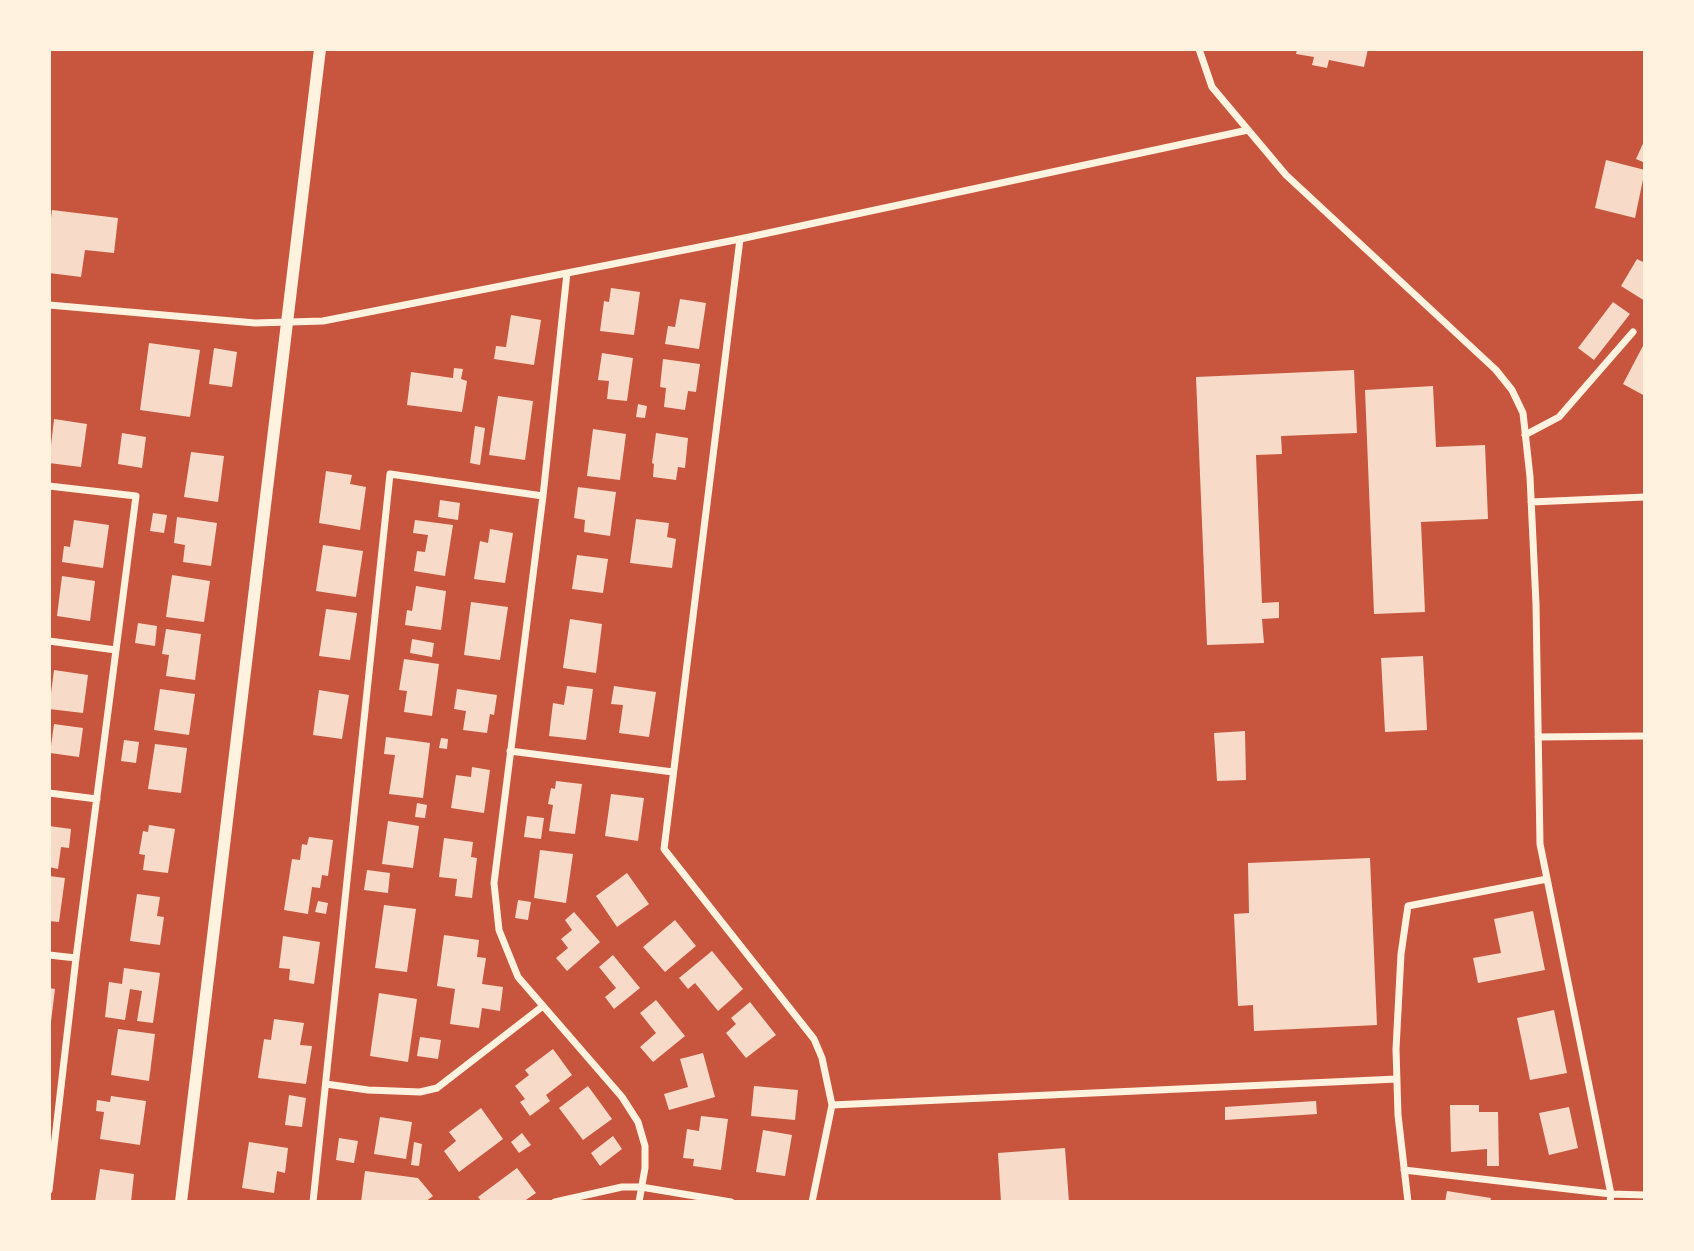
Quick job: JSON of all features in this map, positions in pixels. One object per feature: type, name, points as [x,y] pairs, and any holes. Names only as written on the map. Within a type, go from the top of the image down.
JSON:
[{"type":"street","points":[[181,1202],[320,49]]},
{"type":"street","points":[[1199,49],[1212,87],[1286,174],[1496,370],[1512,390],[1523,412],[1536,604],[1540,844],[1611,1198]]},
{"type":"street","points":[[49,305],[255,323],[323,321],[740,239],[1248,130]]},
{"type":"street","points":[[740,239],[664,849],[814,1039],[827,1074],[832,1105],[812,1202]]},
{"type":"street","points":[[567,273],[543,496],[494,883],[499,930],[518,977],[622,1097],[638,1122],[645,1146],[639,1202]]},
{"type":"street","points":[[1525,435],[1559,417],[1633,332]]},
{"type":"street","points":[[313,1202],[390,474],[543,496]]},
{"type":"street","points":[[49,486],[136,496],[49,1190]]},
{"type":"street","points":[[1531,502],[1645,496]]},
{"type":"street","points":[[49,640],[116,650]]},
{"type":"street","points":[[1538,737],[1645,736]]},
{"type":"street","points":[[510,751],[673,772]]},
{"type":"street","points":[[49,793],[97,799]]},
{"type":"street","points":[[1408,1202],[1395,1049],[1399,981],[1408,906],[1547,879]]},
{"type":"street","points":[[49,955],[76,958]]},
{"type":"street","points":[[326,1084],[368,1090],[421,1092],[437,1088],[543,1006]]},
{"type":"street","points":[[832,1105],[1397,1079]]},
{"type":"street","points":[[1404,1170],[1611,1198],[1645,1195]]},
{"type":"street","points":[[555,1202],[622,1187],[641,1186],[731,1202]]},
{"type":"building","points":[[1297,49],[1368,49],[1364,67],[1329,60],[1327,68],[1312,65],[1314,57],[1296,54]]},
{"type":"building","points":[[1645,139],[1645,163],[1636,159]]},
{"type":"building","points":[[1606,160],[1645,170],[1635,218],[1595,208]]},
{"type":"building","points":[[52,210],[118,218],[114,253],[85,250],[81,277],[49,273]]},
{"type":"building","points":[[1637,259],[1645,263],[1645,301],[1621,286]]},
{"type":"building","points":[[611,288],[640,292],[634,335],[600,331],[604,301],[609,302]]},
{"type":"building","points":[[680,299],[706,303],[699,349],[665,344],[668,326],[675,327]]},
{"type":"building","points":[[1613,302],[1630,314],[1594,360],[1578,348]]},
{"type":"building","points":[[511,315],[541,320],[534,365],[494,359],[496,346],[506,347]]},
{"type":"building","points":[[1645,342],[1645,396],[1623,384]]},
{"type":"building","points":[[149,343],[200,350],[190,417],[140,410]]},
{"type":"building","points":[[214,348],[237,352],[232,387],[209,384]]},
{"type":"building","points":[[602,353],[633,358],[627,401],[607,399],[609,381],[598,380]]},
{"type":"building","points":[[663,359],[700,364],[696,392],[688,391],[685,410],[664,407],[666,388],[660,387]]},
{"type":"building","points":[[454,368],[463,369],[461,379],[467,381],[462,412],[407,405],[411,372],[453,378]]},
{"type":"building","points":[[1354,370],[1357,433],[1281,436],[1282,454],[1256,455],[1262,603],[1279,602],[1279,618],[1262,619],[1264,643],[1207,645],[1196,377]]},
{"type":"building","points":[[1433,386],[1436,447],[1485,445],[1488,519],[1421,522],[1425,612],[1374,614],[1365,390]]},
{"type":"building","points":[[498,396],[533,401],[525,460],[489,455]]},
{"type":"building","points":[[638,404],[647,406],[645,418],[636,417]]},
{"type":"building","points":[[54,419],[87,424],[81,467],[49,463]]},
{"type":"building","points":[[475,426],[485,428],[480,465],[470,463]]},
{"type":"building","points":[[593,429],[626,434],[620,480],[587,476]]},
{"type":"building","points":[[122,433],[146,437],[142,468],[118,464]]},
{"type":"building","points":[[656,433],[688,438],[685,468],[678,467],[676,480],[653,477]]},
{"type":"building","points":[[191,452],[224,456],[218,502],[184,497]]},
{"type":"building","points":[[326,471],[352,475],[350,484],[366,487],[360,530],[319,523]]},
{"type":"building","points":[[578,487],[616,492],[610,536],[584,532],[585,520],[574,518]]},
{"type":"building","points":[[440,500],[460,503],[458,520],[438,517]]},
{"type":"building","points":[[153,513],[167,515],[164,533],[150,531]]},
{"type":"building","points":[[177,517],[217,523],[211,566],[183,562],[185,545],[174,543]]},
{"type":"building","points":[[636,519],[669,523],[667,537],[676,539],[672,568],[630,563]]},
{"type":"building","points":[[74,520],[109,525],[103,568],[62,562],[64,546],[70,547]]},
{"type":"building","points":[[415,520],[453,525],[445,576],[414,571],[417,551],[425,552],[428,535],[413,533]]},
{"type":"building","points":[[490,529],[513,533],[505,583],[474,579],[480,541],[488,543]]},
{"type":"building","points":[[323,545],[363,551],[356,597],[316,591]]},
{"type":"building","points":[[577,555],[608,559],[603,593],[572,589]]},
{"type":"building","points":[[172,575],[210,581],[204,622],[166,617]]},
{"type":"building","points":[[62,576],[95,581],[90,621],[57,616]]},
{"type":"building","points":[[416,586],[446,591],[441,630],[405,625],[407,610],[412,611]]},
{"type":"building","points":[[471,602],[508,607],[500,660],[464,655]]},
{"type":"building","points":[[326,609],[357,613],[350,660],[319,656]]},
{"type":"building","points":[[570,619],[602,624],[596,673],[563,668]]},
{"type":"building","points":[[138,623],[157,626],[155,646],[135,643]]},
{"type":"building","points":[[166,629],[201,634],[195,680],[166,676],[169,655],[162,654]]},
{"type":"building","points":[[412,639],[434,643],[432,657],[410,653]]},
{"type":"building","points":[[1423,656],[1427,730],[1385,732],[1381,658]]},
{"type":"building","points":[[404,659],[439,664],[432,716],[404,712],[407,691],[399,690]]},
{"type":"building","points":[[54,670],[88,675],[83,713],[49,709]]},
{"type":"building","points":[[567,686],[593,689],[586,740],[549,736],[553,703],[564,705]]},
{"type":"building","points":[[614,686],[656,692],[649,737],[619,733],[623,705],[611,704]]},
{"type":"building","points":[[160,689],[195,694],[189,735],[154,730]]},
{"type":"building","points":[[457,689],[497,695],[494,715],[490,714],[487,733],[463,730],[466,711],[454,709]]},
{"type":"building","points":[[319,690],[349,695],[342,739],[313,735]]},
{"type":"building","points":[[54,724],[83,728],[79,757],[50,753]]},
{"type":"building","points":[[1245,731],[1246,780],[1217,781],[1214,733]]},
{"type":"building","points":[[386,737],[430,743],[423,798],[389,794],[395,755],[384,754]]},
{"type":"building","points":[[441,738],[448,739],[447,749],[439,748]]},
{"type":"building","points":[[124,740],[139,742],[136,763],[121,761]]},
{"type":"building","points":[[155,744],[187,748],[181,793],[148,789]]},
{"type":"building","points":[[472,767],[490,770],[484,813],[451,808],[456,775],[471,777]]},
{"type":"building","points":[[556,781],[582,784],[575,834],[549,831],[553,805],[548,804],[551,788],[555,789]]},
{"type":"building","points":[[611,794],[644,798],[638,841],[605,836]]},
{"type":"building","points":[[417,803],[427,805],[425,818],[415,817]]},
{"type":"building","points":[[527,816],[544,818],[541,839],[524,837]]},
{"type":"building","points":[[388,821],[419,826],[413,868],[382,864]]},
{"type":"building","points":[[149,825],[175,829],[168,873],[143,870],[145,855],[139,854],[143,831],[148,832]]},
{"type":"building","points":[[49,826],[71,829],[69,848],[61,847],[58,869],[49,867]]},
{"type":"building","points":[[309,837],[333,840],[328,876],[322,875],[320,888],[312,887],[308,914],[284,910],[292,859],[300,860],[302,844],[307,845]]},
{"type":"building","points":[[444,838],[473,842],[471,857],[477,858],[472,898],[455,896],[457,879],[439,877]]},
{"type":"building","points":[[540,850],[573,854],[566,903],[534,898]]},
{"type":"building","points":[[1370,858],[1377,1025],[1254,1031],[1253,1005],[1238,1006],[1234,914],[1249,913],[1248,863]]},
{"type":"building","points":[[367,870],[390,873],[388,893],[364,890]]},
{"type":"building","points":[[627,873],[649,904],[617,927],[596,896]]},
{"type":"building","points":[[49,876],[65,878],[59,922],[49,921]]},
{"type":"building","points":[[137,894],[160,897],[157,916],[164,917],[160,945],[130,941]]},
{"type":"building","points":[[518,900],[531,902],[528,920],[515,918]]},
{"type":"building","points":[[318,901],[328,903],[326,914],[315,912]]},
{"type":"building","points":[[384,905],[416,909],[407,972],[375,968]]},
{"type":"building","points":[[1533,911],[1545,970],[1478,983],[1473,958],[1501,953],[1494,919]]},
{"type":"building","points":[[574,912],[600,942],[567,971],[556,958],[568,948],[561,939],[572,930],[565,920]]},
{"type":"building","points":[[675,920],[696,946],[665,972],[643,947]]},
{"type":"building","points":[[444,935],[479,940],[477,957],[486,958],[482,984],[503,987],[500,1011],[482,1008],[479,1028],[450,1024],[455,989],[437,986]]},
{"type":"building","points":[[283,936],[320,942],[314,984],[289,980],[290,969],[279,968]]},
{"type":"building","points":[[712,951],[743,989],[718,1011],[695,983],[688,989],[679,978]]},
{"type":"building","points":[[613,955],[640,988],[614,1009],[605,997],[616,988],[599,967]]},
{"type":"building","points":[[124,968],[160,973],[153,1023],[137,1021],[142,991],[130,989],[125,1020],[105,1017],[109,982],[122,984]]},
{"type":"building","points":[[49,988],[55,989],[51,1022],[49,1022]]},
{"type":"building","points":[[379,993],[417,999],[408,1062],[370,1056]]},
{"type":"building","points":[[656,1000],[685,1036],[653,1062],[640,1047],[656,1033],[640,1013]]},
{"type":"building","points":[[750,1002],[776,1035],[746,1058],[726,1033],[736,1024],[731,1018]]},
{"type":"building","points":[[1554,1010],[1567,1073],[1530,1080],[1517,1018]]},
{"type":"building","points":[[274,1019],[304,1023],[300,1045],[312,1046],[306,1084],[258,1078],[264,1039],[271,1040]]},
{"type":"building","points":[[118,1029],[155,1034],[149,1081],[111,1075]]},
{"type":"building","points":[[420,1037],[441,1040],[438,1059],[417,1056]]},
{"type":"building","points":[[553,1049],[572,1075],[546,1095],[550,1101],[530,1116],[520,1102],[525,1099],[515,1086],[529,1075],[525,1070]]},
{"type":"building","points":[[703,1053],[715,1097],[669,1110],[664,1094],[688,1087],[680,1059]]},
{"type":"building","points":[[588,1086],[612,1119],[583,1140],[559,1108]]},
{"type":"building","points":[[754,1086],[798,1090],[795,1120],[751,1116]]},
{"type":"building","points":[[289,1095],[306,1098],[302,1127],[285,1125]]},
{"type":"building","points":[[111,1096],[146,1101],[140,1145],[100,1139],[104,1112],[96,1111],[97,1100],[110,1102]]},
{"type":"building","points":[[1316,1101],[1317,1114],[1225,1120],[1225,1107]]},
{"type":"building","points":[[1450,1105],[1479,1105],[1479,1112],[1498,1112],[1499,1166],[1487,1166],[1487,1149],[1451,1152]]},
{"type":"building","points":[[1569,1107],[1578,1148],[1549,1155],[1539,1113]]},
{"type":"building","points":[[481,1108],[503,1139],[459,1172],[444,1151],[456,1141],[449,1132]]},
{"type":"building","points":[[701,1116],[728,1119],[721,1170],[693,1166],[694,1159],[683,1158],[687,1129],[699,1131]]},
{"type":"building","points":[[380,1117],[412,1122],[406,1159],[374,1154]]},
{"type":"building","points":[[763,1130],[792,1135],[785,1176],[756,1172]]},
{"type":"building","points":[[522,1133],[531,1145],[519,1153],[511,1142]]},
{"type":"building","points":[[613,1136],[622,1149],[600,1166],[591,1153]]},
{"type":"building","points":[[339,1138],[358,1141],[354,1163],[336,1160]]},
{"type":"building","points":[[249,1142],[288,1148],[285,1173],[277,1171],[274,1193],[242,1188]]},
{"type":"building","points":[[414,1142],[422,1144],[419,1166],[411,1165]]},
{"type":"building","points":[[1065,1148],[1069,1202],[1001,1202],[998,1153]]},
{"type":"building","points":[[517,1168],[536,1193],[523,1202],[482,1202],[478,1197]]},
{"type":"building","points":[[100,1169],[134,1174],[131,1202],[95,1202]]},
{"type":"building","points":[[365,1171],[418,1178],[433,1196],[425,1202],[361,1202]]},
{"type":"building","points":[[1447,1191],[1491,1198],[1490,1202],[1445,1202]]}]
